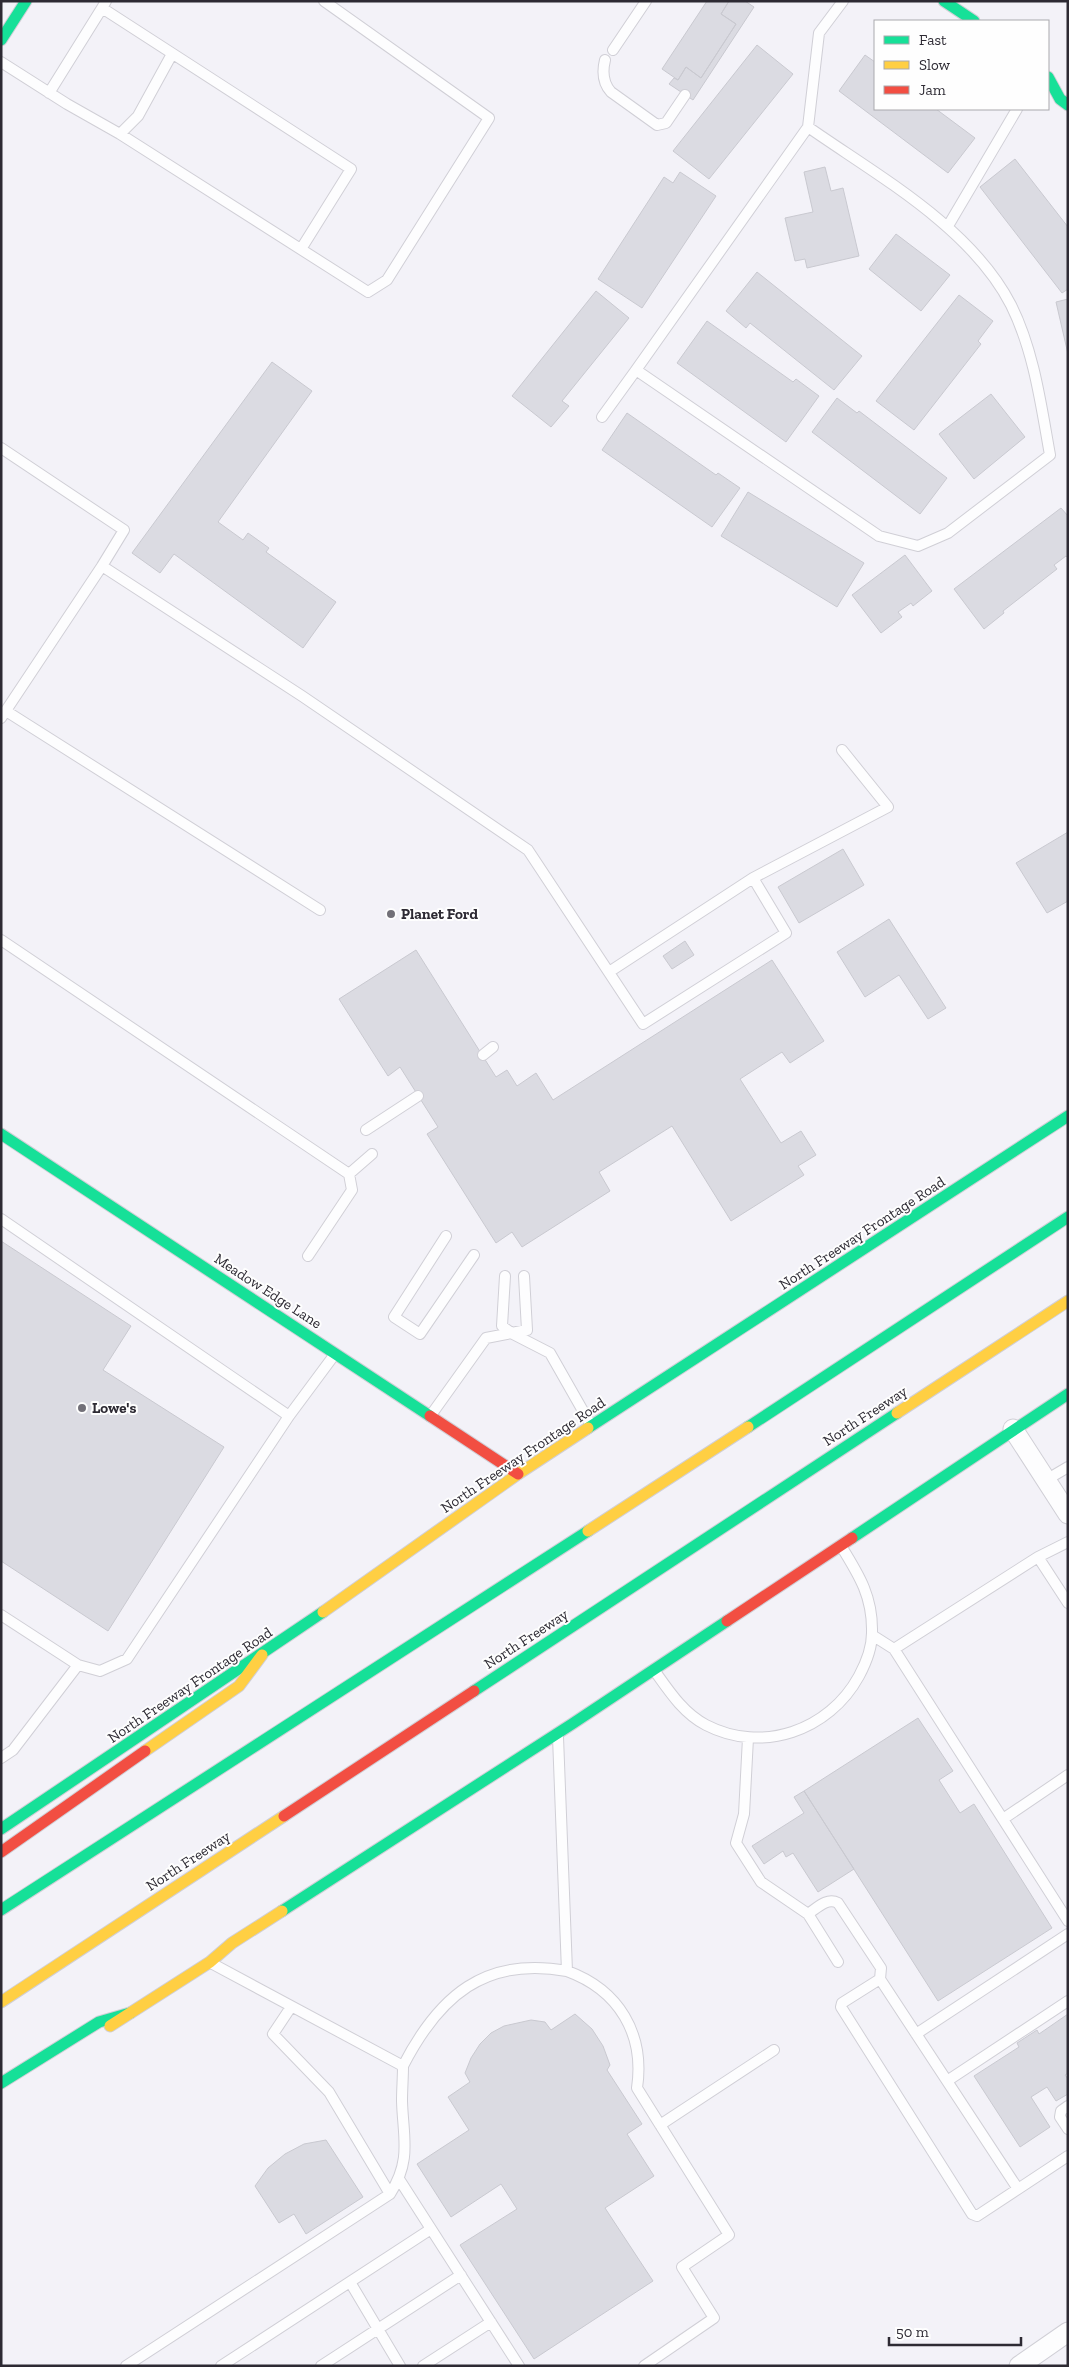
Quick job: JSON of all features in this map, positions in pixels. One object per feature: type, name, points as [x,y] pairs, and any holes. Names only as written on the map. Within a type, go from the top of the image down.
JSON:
[{"type":"main road","points":[[1,40],[26,1]]},
{"type":"main road","points":[[944,1],[972,20]]},
{"type":"main road","points":[[1050,71],[1060,99],[1068,105]]},
{"type":"main road","name":"North Freeway Frontage Road","points":[[1,1829],[262,1655],[518,1474],[1068,1116]]},
{"type":"main road","name":"Meadow Edge Lane","points":[[1,1134],[518,1474]]},
{"type":"main road","points":[[1,1910],[724,1444],[1068,1217]]},
{"type":"main road","name":"North Freeway","points":[[1,2002],[1068,1301]]},
{"type":"main road","points":[[1,2096],[210,1962],[232,1943],[558,1734],[1068,1394]]},
{"type":"main road","points":[[1,1852],[238,1686],[262,1655]]},
{"type":"main road","points":[[1,2083],[99,2022],[130,2013]]},
{"type":"street","points":[[1014,1429],[1068,1514]]},
{"type":"street","points":[[1019,2366],[1068,2332]]},
{"type":"lane","points":[[1,62],[49,93],[120,134],[368,292],[387,280],[490,118],[324,1]]},
{"type":"lane","points":[[613,50],[646,1]]},
{"type":"lane","points":[[602,417],[808,127],[808,106],[819,33],[843,1]]},
{"type":"lane","points":[[49,93],[104,5],[172,54],[350,169],[301,249]]},
{"type":"lane","points":[[120,134],[138,116],[172,54]]},
{"type":"lane","points":[[605,60],[603,68],[605,85],[611,92],[657,125],[666,123],[685,94]]},
{"type":"lane","points":[[948,226],[1016,110]]},
{"type":"lane","points":[[636,370],[879,536],[918,546],[948,533],[1050,455],[1028,347],[1010,304],[979,258],[948,226],[808,127]]},
{"type":"lane","points":[[1,448],[124,530],[4,715],[320,910]]},
{"type":"lane","points":[[102,566],[302,696],[528,850],[643,1024],[786,933],[753,878]]},
{"type":"lane","points":[[609,972],[753,878],[888,807],[842,750]]},
{"type":"lane","points":[[1,940],[349,1174],[352,1190],[308,1256]]},
{"type":"lane","points":[[483,1054],[494,1047]]},
{"type":"lane","points":[[366,1130],[418,1096]]},
{"type":"lane","points":[[349,1174],[372,1154]]},
{"type":"lane","points":[[1,1219],[289,1416]]},
{"type":"lane","points":[[446,1236],[394,1317],[420,1334],[474,1255]]},
{"type":"lane","points":[[506,1276],[502,1326],[550,1354],[592,1426]]},
{"type":"lane","points":[[431,1415],[486,1338],[527,1330],[524,1276]]},
{"type":"lane","points":[[1,1615],[78,1665],[100,1671],[127,1659],[289,1416],[335,1354]]},
{"type":"lane","points":[[1046,1480],[1068,1467]]},
{"type":"lane","points":[[894,1649],[1038,1557],[1068,1542]]},
{"type":"lane","points":[[654,1670],[674,1698],[688,1712],[706,1725],[748,1738],[781,1737],[798,1731],[820,1719],[841,1703],[852,1689],[866,1661],[872,1635],[868,1598],[862,1581],[840,1545]]},
{"type":"lane","points":[[1038,1557],[1068,1603]]},
{"type":"lane","points":[[872,1635],[894,1649],[1003,1819],[1064,1905],[1068,1921]]},
{"type":"lane","points":[[1,1758],[13,1750],[78,1665]]},
{"type":"lane","points":[[558,1734],[567,1971]]},
{"type":"lane","points":[[748,1738],[744,1814],[736,1843],[761,1882],[808,1914],[838,1962]]},
{"type":"lane","points":[[1003,1819],[1068,1775]]},
{"type":"lane","points":[[808,1914],[828,1901],[833,1900],[838,1903],[881,1968],[880,1979],[1018,2189]]},
{"type":"lane","points":[[916,2034],[1068,1934]]},
{"type":"lane","points":[[210,1962],[403,2066]]},
{"type":"lane","points":[[126,2366],[390,2194],[399,2179],[406,2142],[402,2102],[403,2066],[417,2038],[440,2010],[468,1986],[488,1975],[513,1968],[545,1967],[567,1971],[588,1979],[609,1997],[628,2021],[637,2043],[640,2069],[637,2088],[729,2235],[682,2268],[714,2318],[644,2366]]},
{"type":"lane","points":[[880,1979],[842,2003],[841,2007],[972,2214],[977,2216],[1068,2156]]},
{"type":"lane","points":[[947,2081],[1068,2001]]},
{"type":"lane","points":[[291,2007],[273,2034],[329,2092],[390,2194]]},
{"type":"lane","points":[[660,2125],[774,2050]]},
{"type":"lane","points":[[1068,2106],[1061,2111],[1060,2117],[1068,2130]]},
{"type":"lane","points":[[399,2179],[519,2366]]},
{"type":"lane","points":[[221,2366],[431,2229]]},
{"type":"lane","points":[[321,2366],[461,2275]]},
{"type":"lane","points":[[350,2282],[400,2366]]},
{"type":"lane","points":[[423,2366],[491,2322]]},
{"type":"building","points":[[707,1],[729,1],[721,14],[736,24],[701,78],[686,67],[678,80],[662,69]]},
{"type":"building","points":[[729,1],[745,1],[754,7],[693,100],[669,84],[674,78],[678,80],[686,67],[701,78],[736,24],[721,14]]},
{"type":"building","points":[[757,45],[793,74],[709,179],[673,151]]},
{"type":"building","points":[[865,55],[874,61],[874,110],[937,110],[975,138],[948,173],[839,91]]},
{"type":"building","points":[[1015,159],[1068,227],[1068,289],[1062,293],[980,187]]},
{"type":"building","points":[[825,167],[831,191],[843,188],[859,256],[807,268],[805,259],[795,261],[785,218],[813,212],[804,172]]},
{"type":"building","points":[[680,172],[716,196],[642,308],[598,279],[664,177],[673,183]]},
{"type":"building","points":[[896,234],[950,275],[921,311],[869,269]]},
{"type":"building","points":[[757,272],[862,356],[834,390],[750,323],[746,328],[726,311]]},
{"type":"building","points":[[596,291],[629,318],[562,401],[569,406],[551,427],[512,396]]},
{"type":"building","points":[[959,295],[993,321],[978,341],[981,344],[914,430],[876,401]]},
{"type":"building","points":[[1068,299],[1068,354],[1056,302]]},
{"type":"building","points":[[707,321],[793,382],[796,379],[819,396],[786,442],[677,363]]},
{"type":"building","points":[[272,362],[312,391],[218,522],[243,540],[248,533],[269,548],[266,552],[336,602],[303,648],[174,554],[160,573],[132,553]]},
{"type":"building","points":[[991,394],[1025,437],[974,479],[939,434]]},
{"type":"building","points":[[837,398],[857,413],[859,411],[947,478],[920,514],[812,432]]},
{"type":"building","points":[[627,413],[716,475],[718,473],[740,488],[712,527],[602,450]]},
{"type":"building","points":[[748,492],[864,563],[837,607],[721,536]]},
{"type":"building","points":[[1061,508],[1068,516],[1068,558],[1066,556],[1054,565],[1057,569],[1003,611],[1004,613],[984,629],[954,589]]},
{"type":"building","points":[[905,555],[932,591],[913,606],[911,603],[898,612],[902,617],[881,633],[852,595]]},
{"type":"building","points":[[1068,832],[1068,901],[1047,913],[1016,863]]},
{"type":"building","points":[[843,849],[864,885],[799,923],[778,887]]},
{"type":"building","points":[[889,919],[946,1008],[928,1019],[899,975],[865,997],[837,952]]},
{"type":"building","points":[[685,941],[694,955],[672,969],[663,956]]},
{"type":"building","points":[[416,950],[496,1077],[507,1070],[517,1086],[536,1073],[553,1100],[772,960],[824,1041],[790,1063],[782,1052],[740,1079],[781,1143],[801,1131],[816,1155],[798,1166],[804,1175],[731,1221],[672,1126],[599,1172],[610,1191],[522,1247],[512,1232],[496,1243],[427,1134],[438,1127],[400,1067],[388,1076],[339,999]]},
{"type":"building","name":"Lowe's","points":[[1,1241],[131,1326],[103,1370],[224,1447],[108,1631],[1,1561]]},
{"type":"building","points":[[918,1718],[953,1771],[939,1780],[960,1813],[974,1804],[1052,1928],[938,2001],[804,1791]]},
{"type":"building","points":[[804,1791],[854,1869],[818,1892],[793,1853],[786,1857],[783,1851],[764,1864],[752,1846],[804,1813],[794,1797]]},
{"type":"building","points":[[575,2014],[592,2029],[603,2046],[610,2065],[607,2070],[642,2124],[627,2134],[654,2176],[605,2208],[653,2281],[534,2359],[460,2245],[517,2209],[501,2184],[451,2217],[417,2164],[469,2130],[448,2097],[470,2082],[465,2073],[471,2058],[480,2044],[491,2033],[504,2026],[531,2020],[545,2022],[551,2030]]},
{"type":"building","points":[[1068,2014],[1068,2073],[1065,2075],[1068,2079],[1068,2094],[1056,2101],[1047,2087],[1031,2097],[1050,2127],[1020,2147],[974,2076],[1019,2047],[1017,2043],[1037,2030],[1039,2034]]},
{"type":"building","points":[[326,2140],[363,2197],[306,2234],[294,2214],[279,2223],[255,2186],[268,2168],[285,2154],[304,2144]]},
{"type":"traffic: fast","points":[[1,40],[26,1]]},
{"type":"traffic: fast","points":[[944,1],[972,20]]},
{"type":"traffic: fast","points":[[1049,79],[1060,99],[1068,105]]},
{"type":"traffic: fast","points":[[588,1428],[1068,1116]]},
{"type":"traffic: fast","points":[[1,1134],[430,1416]]},
{"type":"traffic: fast","points":[[748,1427],[1068,1217]]},
{"type":"traffic: fast","points":[[852,1538],[1068,1394]]},
{"type":"traffic: fast","points":[[474,1691],[897,1413]]},
{"type":"traffic: fast","points":[[1,1910],[588,1531]]},
{"type":"traffic: fast","points":[[1,1829],[323,1612]]},
{"type":"traffic: fast","points":[[282,1911],[572,1724],[727,1621]]},
{"type":"traffic: fast","points":[[1,2083],[99,2022],[130,2013]]},
{"type":"traffic: slow","points":[[897,1413],[1068,1301]]},
{"type":"traffic: slow","points":[[588,1531],[748,1427]]},
{"type":"traffic: slow","points":[[323,1612],[518,1474],[588,1428]]},
{"type":"traffic: slow","points":[[145,1751],[239,1686],[262,1655]]},
{"type":"traffic: slow","points":[[1,2002],[284,1816]]},
{"type":"traffic: slow","points":[[110,2026],[210,1962],[232,1943],[282,1911]]},
{"type":"traffic: jam","points":[[430,1416],[518,1474]]},
{"type":"traffic: jam","points":[[727,1621],[852,1538]]},
{"type":"traffic: jam","points":[[284,1816],[474,1691]]},
{"type":"traffic: jam","points":[[1,1852],[145,1751]]},
{"type":"place","name":"Planet Ford","points":[[391,914]]},
{"type":"place","name":"Lowe's","points":[[82,1408]]}]
